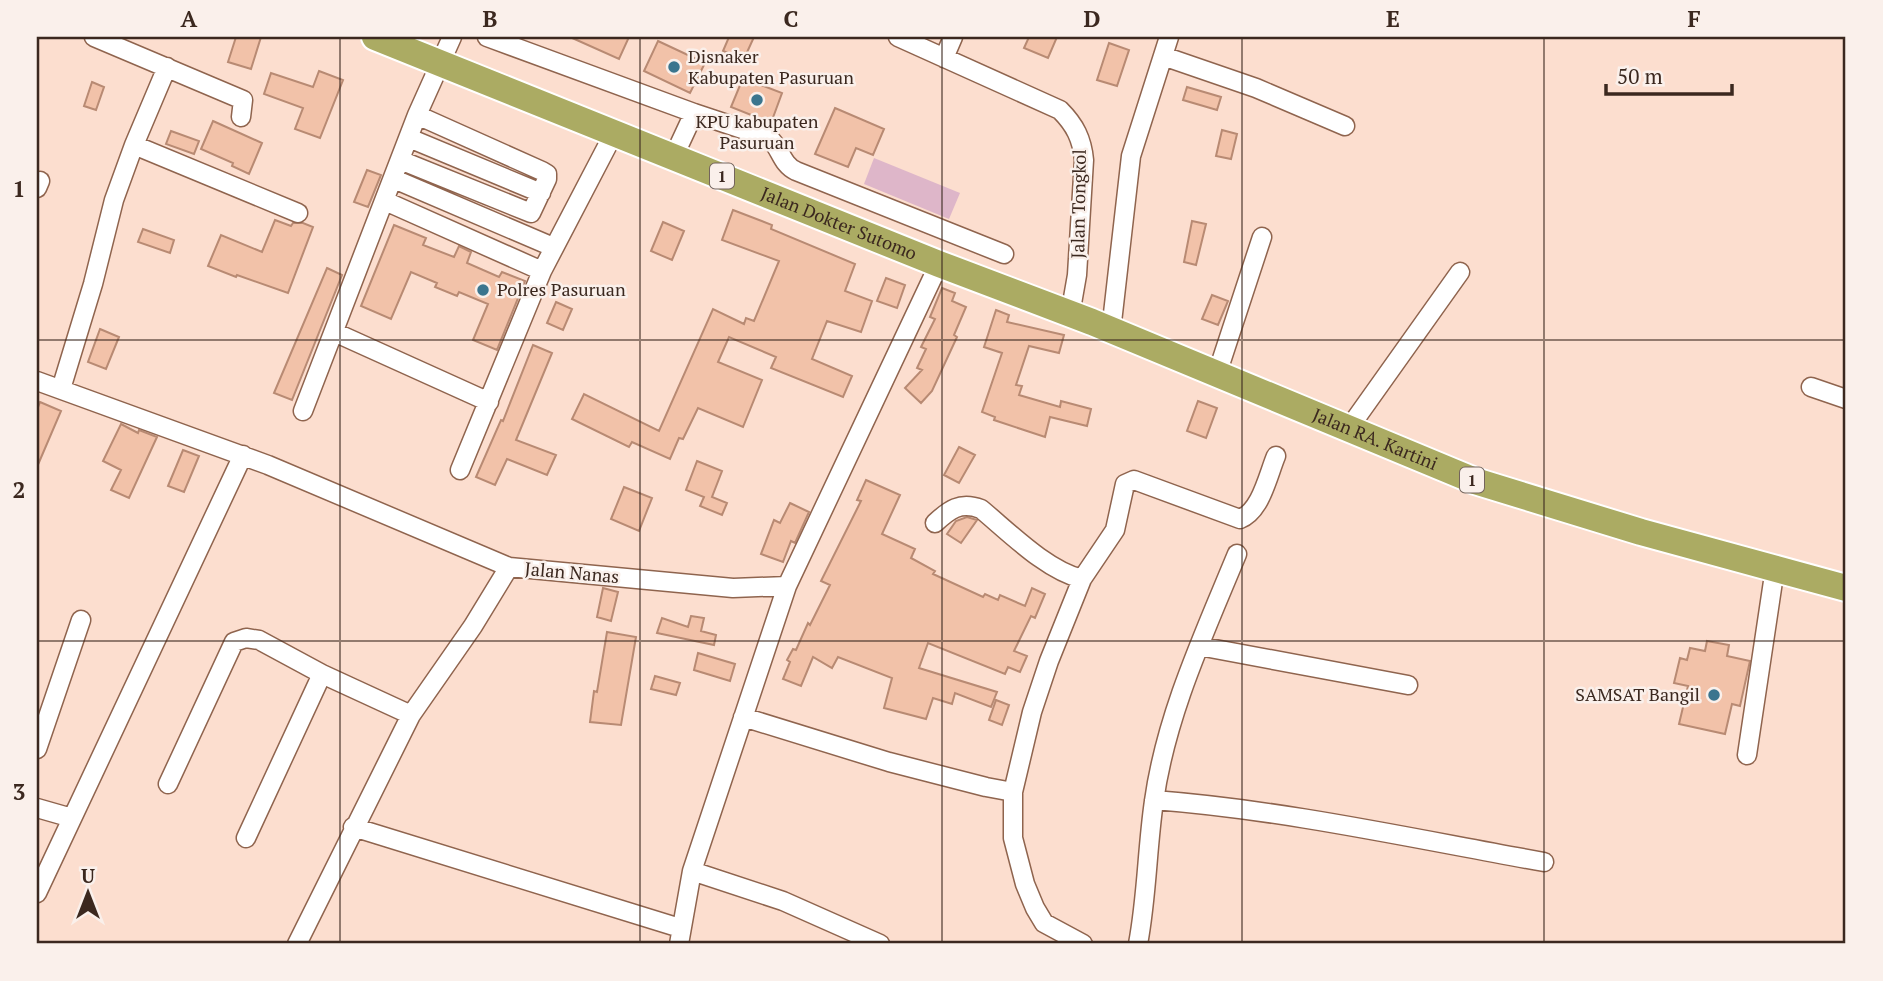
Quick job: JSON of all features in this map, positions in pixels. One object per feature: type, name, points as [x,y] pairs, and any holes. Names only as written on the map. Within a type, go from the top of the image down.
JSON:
[{"type":"highway","name":"Jalan Dokter Sutomo","points":[[375,37],[939,264],[1093,323]]},
{"type":"highway","name":"Jalan RA. Kartini","points":[[1093,323],[1475,481],[1640,532],[1846,588]]},
{"type":"street","points":[[94,37],[243,100],[241,117]]},
{"type":"street","points":[[303,411],[417,115],[452,37]]},
{"type":"street","points":[[487,37],[769,138],[776,144],[787,166],[796,171],[1004,254]]},
{"type":"street","name":"Jalan Tongkol","points":[[898,37],[1060,110],[1073,123],[1079,134],[1084,160],[1077,275],[1093,323]]},
{"type":"street","points":[[944,58],[953,37]]},
{"type":"street","points":[[1093,323],[1131,156],[1170,37]]},
{"type":"street","points":[[1163,56],[1256,88],[1345,126]]},
{"type":"street","points":[[61,390],[93,284],[114,200],[167,67]]},
{"type":"street","points":[[674,156],[694,113]]},
{"type":"street","points":[[417,115],[547,174],[541,193],[521,233]]},
{"type":"street","points":[[460,470],[542,271],[614,132]]},
{"type":"street","points":[[409,138],[541,193]]},
{"type":"street","points":[[134,145],[298,214]]},
{"type":"street","points":[[400,160],[531,214]]},
{"type":"street","points":[[394,179],[553,247]]},
{"type":"street","points":[[385,201],[542,271]]},
{"type":"street","points":[[1217,374],[1262,237]]},
{"type":"street","points":[[354,827],[680,936],[692,871],[786,586],[939,264]]},
{"type":"street","points":[[1349,428],[1461,272]]},
{"type":"street","points":[[334,332],[489,402]]},
{"type":"street","name":"Jalan Nanas","points":[[37,381],[243,456],[509,567],[733,588],[786,586]]},
{"type":"street","points":[[1811,387],[1846,399]]},
{"type":"street","points":[[37,893],[243,456]]},
{"type":"street","points":[[1083,944],[1044,923],[1035,908],[1025,884],[1013,838],[1009,791],[1074,577],[1115,530],[1121,508],[1122,488],[1129,481],[1134,480],[1240,519],[1247,517],[1254,508],[1276,456]]},
{"type":"street","points":[[935,523],[950,509],[961,505],[981,509],[1050,565],[1074,577]]},
{"type":"street","points":[[1138,944],[1145,907],[1154,800],[1175,710],[1237,554]]},
{"type":"street","points":[[297,944],[411,715],[473,626],[509,567]]},
{"type":"street","points":[[1747,755],[1775,568]]},
{"type":"street","points":[[37,748],[81,620]]},
{"type":"street","points":[[168,784],[234,642],[246,638],[259,640],[323,674],[411,715]]},
{"type":"street","points":[[1199,646],[1408,685]]},
{"type":"street","points":[[246,838],[323,674]]},
{"type":"street","points":[[743,717],[888,762],[1009,791]]},
{"type":"street","points":[[1154,800],[1290,818],[1544,862]]},
{"type":"street","points":[[37,808],[72,818]]},
{"type":"street","points":[[692,871],[783,901],[880,944]]},
{"type":"shaded area","points":[[874,158],[960,193],[949,219],[864,184]]},
{"type":"building","points":[[236,37],[261,37],[251,69],[228,62]]},
{"type":"building","points":[[570,37],[629,37],[619,59]]},
{"type":"building","points":[[729,37],[754,37],[744,59],[723,51]]},
{"type":"building","points":[[1029,37],[1057,37],[1048,58],[1024,48]]},
{"type":"building","name":"Disnaker Kabupaten Pasuruan","points":[[658,41],[705,63],[690,93],[644,71]]},
{"type":"building","points":[[1109,43],[1129,50],[1117,86],[1097,80]]},
{"type":"building","points":[[319,71],[343,80],[320,138],[295,129],[303,108],[264,94],[271,73],[313,87]]},
{"type":"building","name":"KPU kabupaten Pasuruan","points":[[743,78],[782,93],[771,123],[731,107]]},
{"type":"building","points":[[92,82],[104,87],[96,110],[84,106]]},
{"type":"building","points":[[1187,87],[1221,97],[1217,110],[1183,100]]},
{"type":"building","points":[[835,108],[884,129],[873,155],[856,148],[848,167],[815,154]]},
{"type":"building","points":[[213,121],[262,143],[249,174],[232,166],[233,163],[201,149]]},
{"type":"building","points":[[1222,130],[1237,134],[1231,159],[1216,156]]},
{"type":"building","points":[[171,131],[199,141],[194,154],[166,144]]},
{"type":"building","points":[[367,170],[381,175],[368,207],[354,202]]},
{"type":"building","points":[[733,210],[855,264],[845,291],[872,301],[861,332],[827,321],[812,359],[852,376],[843,397],[771,368],[776,357],[729,337],[718,362],[762,380],[743,427],[698,408],[683,439],[679,438],[670,459],[632,442],[629,447],[572,419],[584,394],[659,431],[713,309],[744,324],[746,318],[754,321],[779,261],[722,240]]},
{"type":"building","points":[[275,220],[291,226],[293,223],[303,223],[313,227],[288,293],[208,266],[221,235],[262,252]]},
{"type":"building","points":[[1192,221],[1206,224],[1196,265],[1184,262]]},
{"type":"building","points":[[663,222],[684,231],[672,260],[651,251]]},
{"type":"building","name":"Polres Pasuruan","points":[[394,225],[426,238],[423,245],[454,257],[459,246],[471,252],[467,263],[499,277],[502,272],[525,281],[497,350],[473,340],[488,304],[459,292],[457,296],[435,287],[437,283],[411,272],[391,319],[361,306]]},
{"type":"building","points":[[143,229],[174,240],[170,253],[138,242]]},
{"type":"building","points":[[327,268],[342,275],[292,400],[274,393]]},
{"type":"building","points":[[886,278],[905,285],[897,308],[877,301]]},
{"type":"building","points":[[942,288],[955,293],[952,301],[966,307],[954,335],[957,337],[932,391],[921,403],[905,388],[922,370],[917,368],[926,349],[921,347],[935,319],[930,317]]},
{"type":"building","points":[[1212,295],[1228,301],[1218,325],[1202,319]]},
{"type":"building","points":[[556,302],[572,309],[563,330],[547,323]]},
{"type":"building","points":[[996,310],[1009,315],[1007,322],[1064,335],[1059,353],[1029,346],[1016,385],[1022,386],[1019,395],[1060,407],[1061,401],[1091,409],[1087,426],[1050,417],[1045,437],[994,420],[995,417],[982,412],[1002,353],[984,347]]},
{"type":"building","points":[[100,329],[119,337],[106,369],[88,362]]},
{"type":"building","points":[[533,345],[552,353],[516,440],[556,455],[547,475],[507,459],[495,485],[476,477],[501,420],[503,421]]},
{"type":"building","points":[[1198,401],[1217,408],[1206,438],[1187,431]]},
{"type":"building","points":[[40,402],[61,411],[37,467],[37,410]]},
{"type":"building","points":[[121,424],[138,433],[139,430],[157,437],[129,498],[111,490],[121,470],[103,461]]},
{"type":"building","points":[[959,447],[975,455],[959,483],[944,475]]},
{"type":"building","points":[[183,450],[199,456],[184,492],[168,486]]},
{"type":"building","points":[[697,461],[722,471],[712,497],[727,503],[722,515],[700,506],[704,497],[686,490]]},
{"type":"building","points":[[866,480],[900,495],[882,534],[915,549],[911,558],[935,571],[933,574],[983,597],[985,594],[998,600],[1000,595],[1025,606],[1032,588],[1045,594],[1035,618],[1031,616],[1014,651],[1027,656],[1020,672],[1008,667],[1005,674],[928,643],[919,668],[997,692],[991,707],[955,693],[952,704],[933,698],[926,719],[884,708],[892,678],[838,657],[832,668],[813,657],[801,686],[783,679],[790,662],[787,660],[793,649],[796,650],[830,585],[821,581],[861,501],[857,500]]},
{"type":"building","points":[[624,487],[652,498],[639,531],[611,519]]},
{"type":"building","points":[[790,503],[809,512],[795,543],[791,541],[783,562],[761,554],[774,520],[780,523]]},
{"type":"building","points":[[967,517],[977,520],[961,543],[947,534],[956,521]]},
{"type":"building","points":[[603,588],[618,592],[611,621],[597,617]]},
{"type":"building","points":[[691,616],[704,618],[701,631],[716,635],[714,645],[657,633],[662,618],[688,627]]},
{"type":"building","points":[[607,632],[636,637],[621,725],[590,722]]},
{"type":"building","name":"SAMSAT Bangil","points":[[1707,641],[1729,645],[1727,656],[1750,661],[1740,706],[1732,704],[1725,734],[1679,724],[1688,686],[1674,683],[1680,658],[1687,660],[1690,648],[1705,651]]},
{"type":"building","points":[[698,653],[735,664],[730,681],[694,670]]},
{"type":"building","points":[[655,676],[680,683],[676,695],[651,689]]},
{"type":"building","points":[[996,700],[1009,705],[1002,725],[989,720]]},
{"type":"place","name":"Disnaker Kabupaten Pasuruan","points":[[674,67]]},
{"type":"place","name":"KPU kabupaten Pasuruan","points":[[757,100]]},
{"type":"place","name":"Polres Pasuruan","points":[[483,290]]},
{"type":"place","name":"SAMSAT Bangil","points":[[1714,695]]}]
